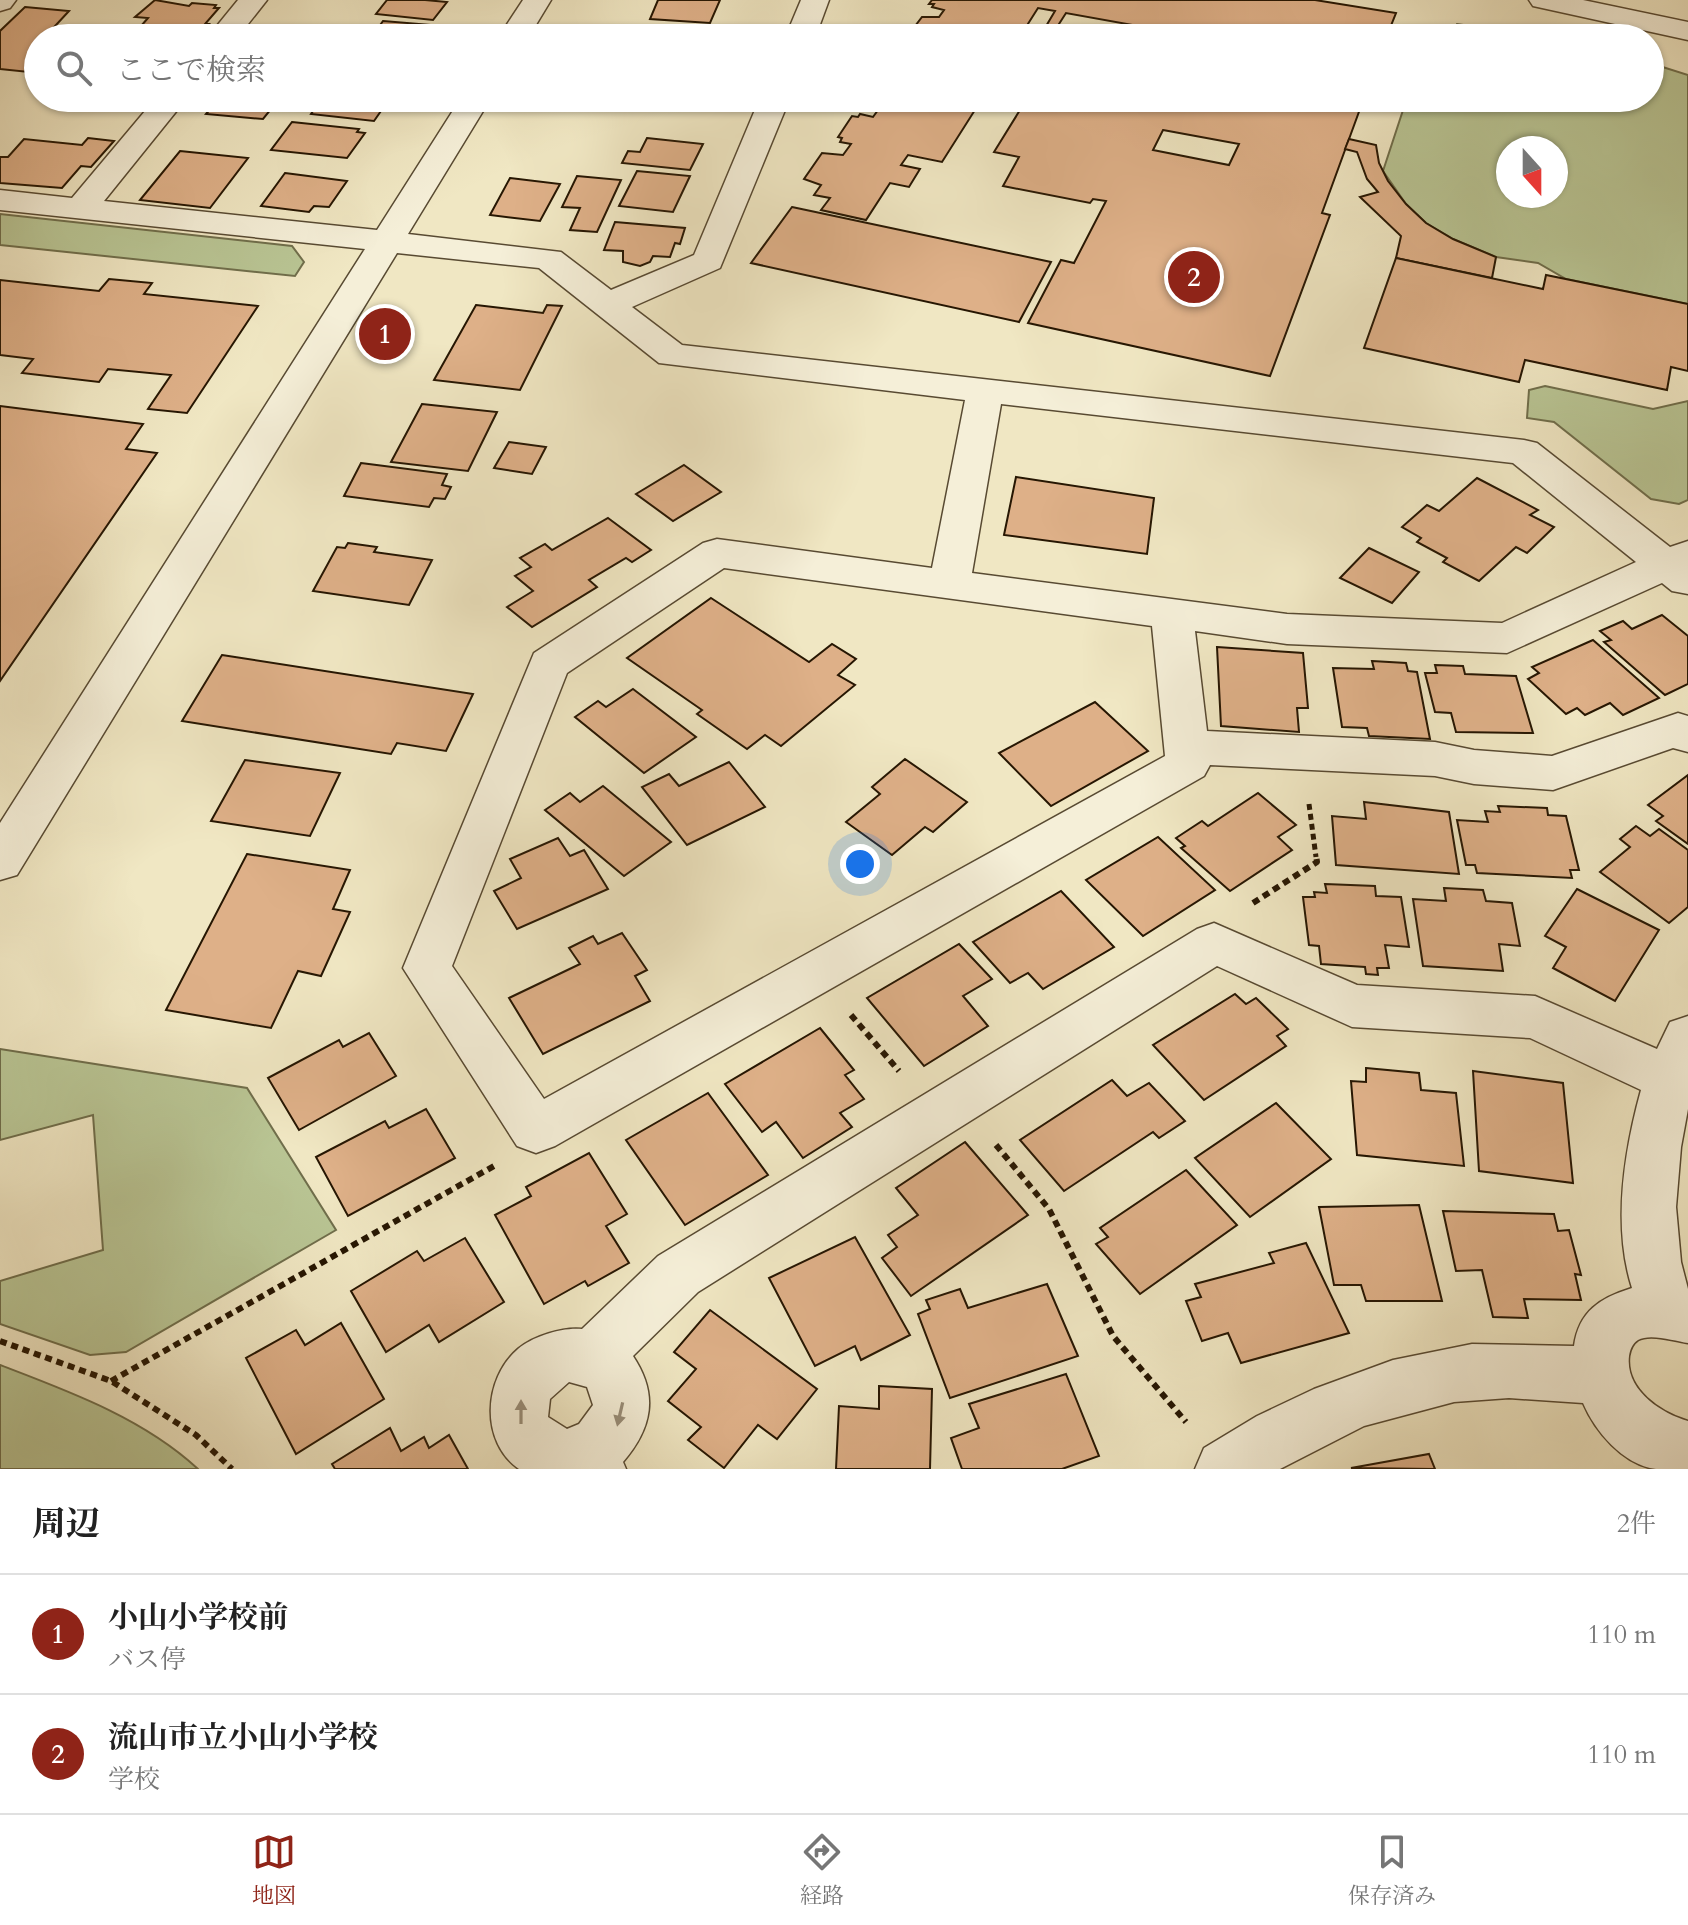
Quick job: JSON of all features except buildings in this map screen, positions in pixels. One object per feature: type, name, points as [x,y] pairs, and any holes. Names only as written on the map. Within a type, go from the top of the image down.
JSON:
[{"type":"street","points":[[233,24],[253,0]]},
{"type":"street","points":[[522,24],[537,0]]},
{"type":"street","points":[[806,24],[815,0]]},
{"type":"street","points":[[1543,0],[1655,24]]},
{"type":"street","points":[[1664,26],[1688,31]]},
{"type":"street","points":[[80,209],[160,112]]},
{"type":"street","points":[[0,862],[467,112]]},
{"type":"street","points":[[609,304],[708,261],[769,112]]},
{"type":"street","points":[[0,200],[549,259],[672,355],[1524,452],[1681,568]]},
{"type":"street","points":[[949,585],[985,392]]},
{"type":"street","points":[[1172,616],[1188,764],[536,1130],[427,968],[549,664],[717,553],[1287,629],[1507,638],[1681,568]]},
{"type":"street","points":[[1187,747],[1435,759],[1474,767],[1553,773],[1678,729],[1688,736]]},
{"type":"street","points":[[593,1357],[678,1274],[1214,943],[1352,1006],[1535,1017],[1682,1067],[1657,1134],[1651,1194],[1653,1262],[1677,1313],[1634,1311],[1610,1327],[1601,1342],[1600,1376],[1619,1413],[1636,1429],[1654,1442],[1688,1451]]},
{"type":"street","points":[[575,1355],[593,1357],[607,1366],[617,1378],[623,1394],[616,1429],[588,1453],[584,1463],[539,1450],[520,1425],[518,1409],[522,1392],[542,1366],[575,1355]]},
{"type":"street","points":[[1225,1469],[1297,1425],[1396,1387],[1456,1373],[1507,1371],[1600,1376]]},
{"type":"path","points":[[1214,943],[1242,910],[1317,862],[1301,753]]},
{"type":"path","points":[[816,973],[1049,1209],[1113,1336],[1225,1469]]},
{"type":"path","points":[[111,1381],[514,1155],[536,1130]]},
{"type":"path","points":[[0,1341],[111,1381],[196,1435],[232,1469]]},
{"type":"green space","points":[[1664,67],[1688,75],[1688,304],[1566,279],[1538,263],[1496,257],[1453,239],[1426,223],[1406,204],[1383,171],[1402,112],[1664,112]]},
{"type":"green space","points":[[0,214],[292,246],[304,262],[295,276],[0,245]]},
{"type":"green space","points":[[1545,386],[1653,409],[1688,401],[1688,500],[1679,504],[1651,499],[1554,422],[1527,418],[1529,390]]},
{"type":"green space","points":[[0,1049],[247,1088],[336,1230],[126,1352],[90,1355],[0,1324],[0,1281],[103,1250],[93,1115],[0,1140]]},
{"type":"green space","points":[[0,1365],[78,1396],[129,1421],[198,1469],[0,1469]]},
{"type":"place","name":"流山市立小山小学校","points":[[1194,277]]},
{"type":"place","name":"小山小学校前","points":[[385,334]]}]
